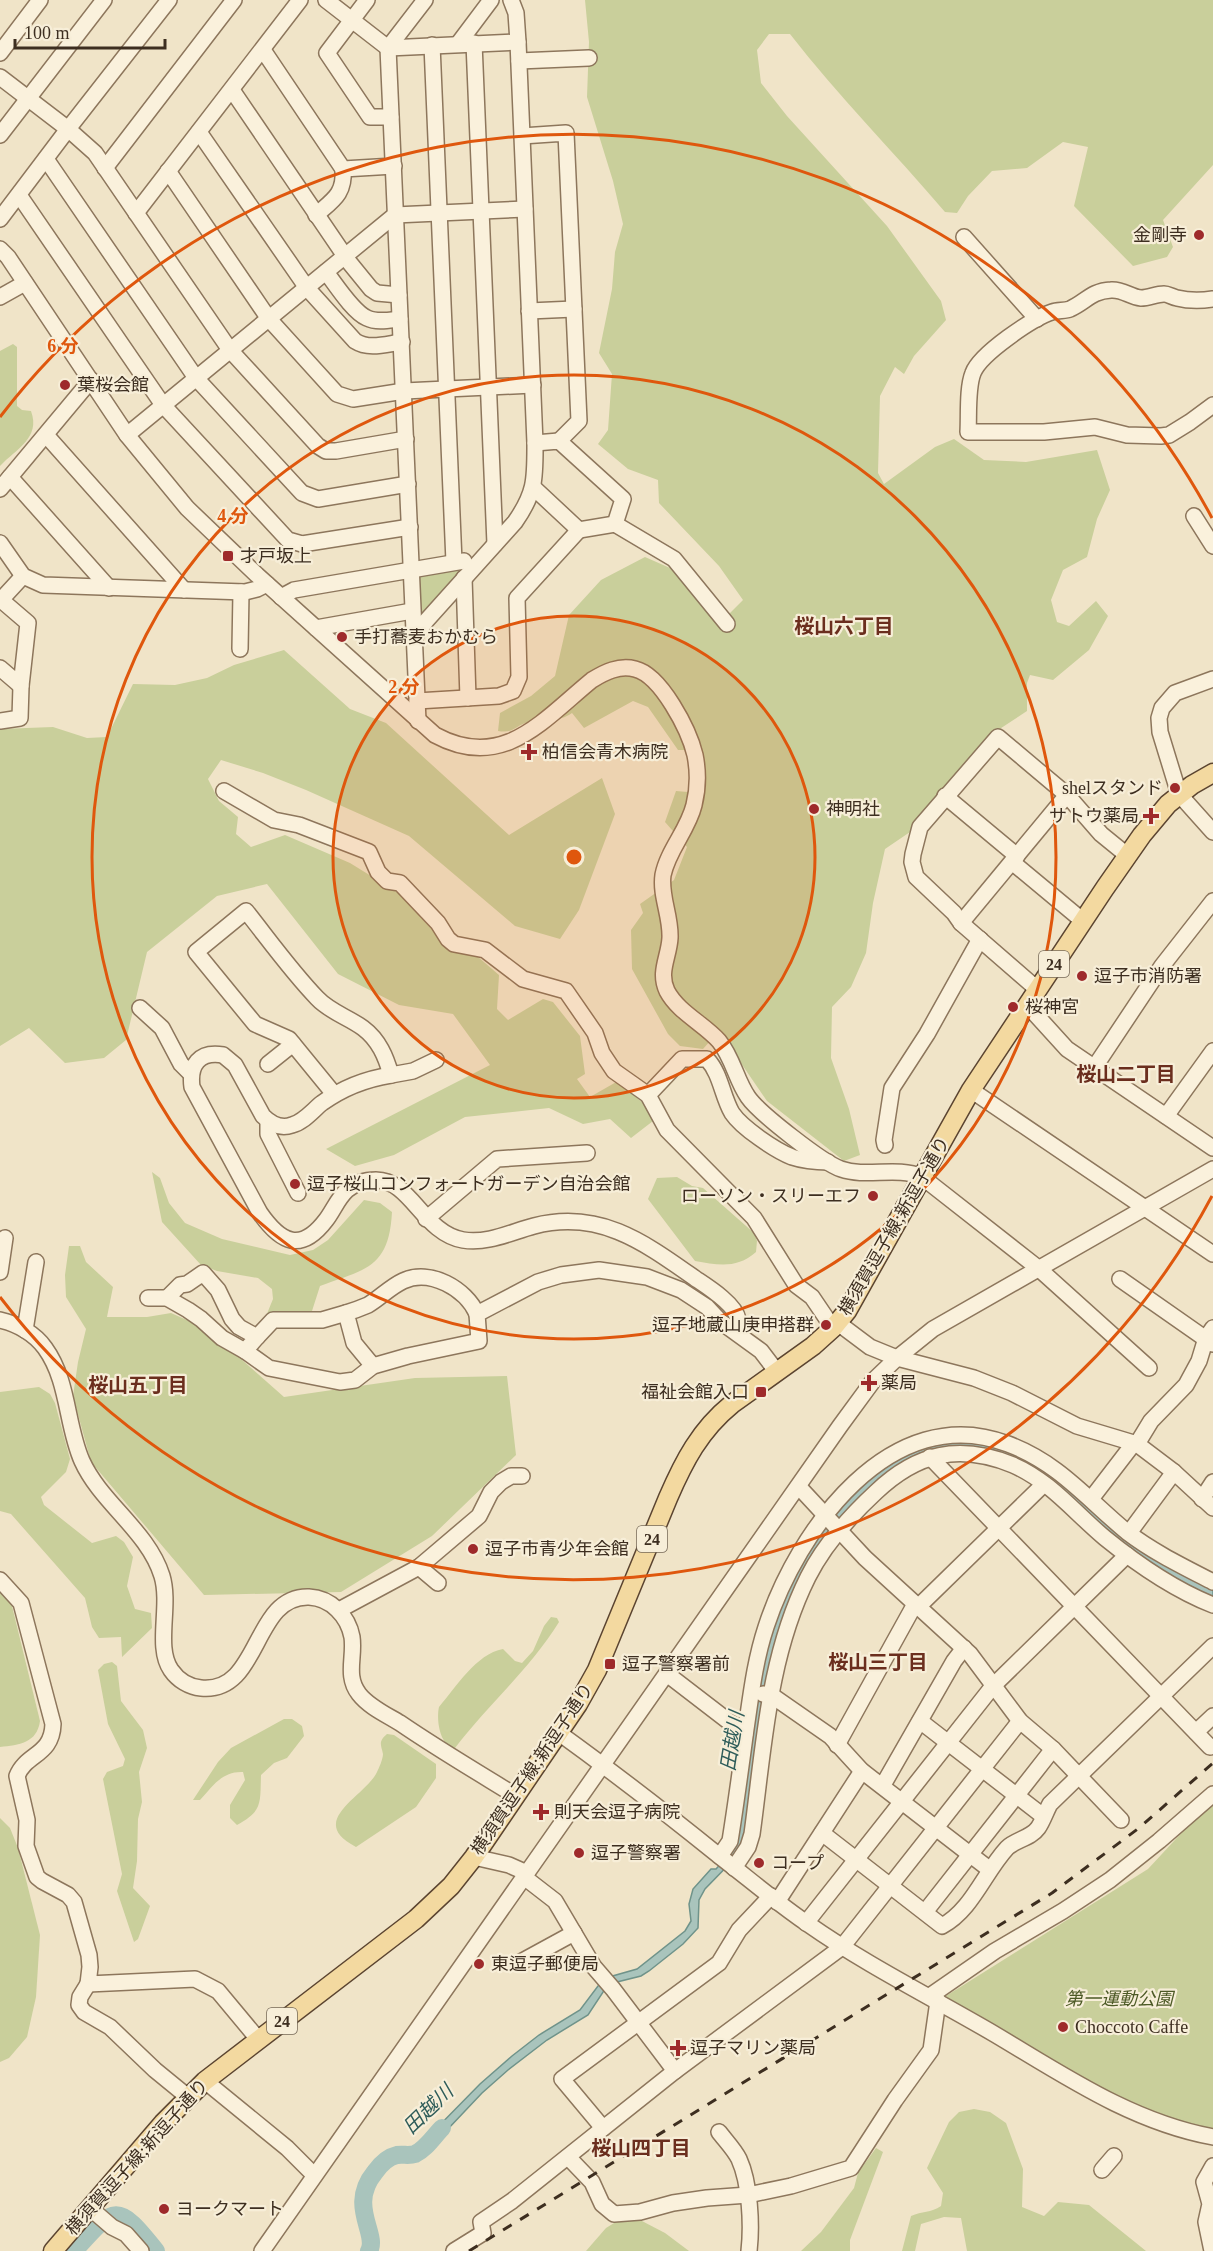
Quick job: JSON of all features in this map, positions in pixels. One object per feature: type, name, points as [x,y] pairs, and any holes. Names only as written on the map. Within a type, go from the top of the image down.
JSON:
[{"type":"main road","name":"横須賀逗子線;新逗子通り","points":[[53,2251],[100,2217],[188,2097],[205,2081],[416,1919],[451,1886],[474,1857],[579,1704],[597,1670],[668,1498],[692,1447],[718,1415],[813,1346],[835,1326],[858,1295],[971,1090],[1037,988],[1156,816],[1179,794],[1213,773]]},
{"type":"street","points":[[0,53],[40,0]]},
{"type":"street","points":[[0,135],[104,0]]},
{"type":"street","points":[[2,214],[169,0]]},
{"type":"street","points":[[105,168],[234,0]]},
{"type":"street","points":[[136,213],[300,0]]},
{"type":"street","points":[[326,0],[388,48],[518,42]]},
{"type":"street","points":[[367,0],[327,52],[370,117],[391,117]]},
{"type":"street","points":[[418,722],[388,48],[425,0]]},
{"type":"street","points":[[458,44],[491,0]]},
{"type":"street","points":[[415,636],[516,522],[526,507],[534,488],[535,443],[517,1]]},
{"type":"street","points":[[474,43],[495,544]]},
{"type":"street","points":[[432,45],[454,562]]},
{"type":"street","points":[[262,50],[343,169],[343,187],[338,196],[316,216]]},
{"type":"street","points":[[519,60],[589,58]]},
{"type":"street","points":[[0,77],[89,146],[230,350],[318,446],[326,451],[336,451],[406,439]]},
{"type":"street","points":[[232,90],[316,216],[371,289],[376,292],[399,295]]},
{"type":"street","points":[[199,132],[307,288],[355,341],[362,346],[371,347],[402,342]]},
{"type":"street","points":[[522,136],[567,133],[579,421],[559,441],[535,443]]},
{"type":"street","points":[[46,159],[196,378],[302,493],[318,499],[408,484]]},
{"type":"street","points":[[343,169],[394,166]]},
{"type":"street","points":[[168,171],[269,319],[338,394],[353,399],[404,391],[532,385]]},
{"type":"street","points":[[19,195],[163,405],[288,540],[302,544],[410,527]]},
{"type":"street","points":[[127,435],[395,215],[525,209]]},
{"type":"street","points":[[964,237],[989,268],[1037,319]]},
{"type":"street","points":[[0,249],[127,435],[187,508],[281,597],[435,735],[448,743],[481,749],[499,747],[518,739],[605,672],[620,668],[634,668],[648,674],[659,684],[690,740],[695,756],[697,777],[694,804],[687,826],[664,872],[662,888],[670,938],[662,969],[663,981],[675,1002],[718,1040],[727,1052],[742,1086],[758,1109],[840,1169],[852,1172],[909,1172],[921,1177],[1038,1268],[1149,1368]]},
{"type":"street","points":[[326,272],[358,311],[367,318],[376,321],[400,319]]},
{"type":"street","points":[[0,297],[25,283]]},
{"type":"street","points":[[1213,299],[1198,301],[1165,293],[1143,298],[1131,296],[1125,291],[1100,291],[1088,296],[1070,309],[1052,312],[1037,319],[1010,336],[984,358],[974,370],[968,432],[1044,432],[1095,427],[1126,435],[1161,436],[1169,435],[1213,405]]},
{"type":"street","points":[[529,311],[574,309]]},
{"type":"street","points":[[0,489],[91,380]]},
{"type":"street","points":[[46,435],[184,591]]},
{"type":"street","points":[[559,441],[622,499],[615,524]]},
{"type":"street","points":[[10,477],[109,588]]},
{"type":"street","points":[[534,488],[579,530]]},
{"type":"street","points":[[1194,516],[1213,546]]},
{"type":"street","points":[[417,700],[507,694],[517,684],[519,677],[517,598],[579,530],[615,524],[674,559],[727,624]]},
{"type":"street","points":[[0,543],[23,576],[53,587],[242,592],[267,584]]},
{"type":"street","points":[[281,597],[294,590],[482,558]]},
{"type":"street","points":[[0,721],[20,718],[27,623],[0,600],[23,576]]},
{"type":"street","points":[[464,578],[468,698]]},
{"type":"street","points":[[240,649],[242,592]]},
{"type":"street","points":[[316,628],[412,611]]},
{"type":"street","points":[[0,668],[21,686]]},
{"type":"street","points":[[1213,679],[1175,693],[1162,708],[1159,718],[1160,732],[1179,794],[1213,832]]},
{"type":"street","points":[[1037,988],[961,923],[954,913],[916,877],[912,862],[920,827],[998,737],[1067,795],[1101,834],[1128,856]]},
{"type":"street","points":[[224,791],[274,820],[299,825],[369,852],[378,872],[387,881],[400,883],[438,923],[454,944],[485,950],[523,980],[566,991],[595,1033],[602,1053],[614,1071],[648,1095],[667,1130],[754,1218],[796,1285],[812,1297],[835,1326],[870,1347],[897,1358],[974,1378],[1012,1393],[1077,1426],[1135,1443],[1174,1472],[1207,1504],[1213,1482]]},
{"type":"street","points":[[961,923],[1067,795]]},
{"type":"street","points":[[945,796],[1083,921]]},
{"type":"street","points":[[1094,1068],[1162,966],[1213,901]]},
{"type":"street","points":[[334,1094],[283,1035],[255,1024],[196,952],[246,911],[320,1001],[372,1035],[387,1060],[392,1075]]},
{"type":"street","points":[[885,1145],[892,1088],[927,1034],[980,939]]},
{"type":"street","points":[[1026,1005],[1067,1049],[1213,1149]]},
{"type":"street","points":[[140,1008],[162,1028],[181,1064],[190,1073]]},
{"type":"street","points":[[268,1064],[293,1044]]},
{"type":"street","points":[[1166,1116],[1213,1051]]},
{"type":"street","points":[[298,1193],[268,1134],[268,1121],[230,1059],[216,1053],[207,1055],[194,1065],[190,1073],[192,1087],[260,1213],[269,1226],[289,1241],[308,1238],[327,1219],[347,1190],[357,1183],[379,1180],[398,1187],[426,1219],[448,1235],[463,1240],[480,1241],[556,1222],[574,1222],[612,1228],[649,1245],[718,1295],[736,1316],[738,1333]]},
{"type":"street","points":[[648,1095],[682,1059],[707,1059],[713,1066],[732,1113],[744,1126],[790,1156],[811,1162],[828,1162]]},
{"type":"street","points":[[268,1121],[291,1126],[334,1094],[357,1083],[413,1071],[436,1060]]},
{"type":"street","points":[[971,1090],[1213,1254]]},
{"type":"street","points":[[426,1219],[497,1160],[587,1153]]},
{"type":"street","points":[[262,2251],[862,1395],[897,1358],[950,1318],[1213,1169]]},
{"type":"street","points":[[0,1272],[5,1238]]},
{"type":"street","points":[[25,1330],[36,1262]]},
{"type":"street","points":[[477,1314],[538,1282],[561,1275],[599,1270],[647,1277],[681,1290],[707,1307],[721,1322],[761,1351],[777,1372]]},
{"type":"street","points":[[167,1298],[180,1285],[187,1284],[202,1273],[218,1290],[232,1319],[239,1327],[257,1337]]},
{"type":"street","points":[[148,1298],[167,1298],[201,1319],[222,1338],[268,1368],[340,1382],[355,1380],[373,1366],[479,1341],[477,1314],[462,1293],[450,1285],[435,1279],[415,1277],[403,1281],[368,1305],[346,1313],[322,1320],[273,1320],[245,1351]]},
{"type":"street","points":[[1091,1499],[1151,1421],[1186,1384],[1211,1337],[1120,1279]]},
{"type":"street","points":[[346,1313],[354,1343],[373,1366]]},
{"type":"street","points":[[0,1320],[25,1330],[43,1345],[55,1366],[77,1450],[87,1471],[156,1560],[163,1580],[166,1602],[163,1653],[170,1668],[179,1679],[194,1687],[204,1689],[227,1682],[243,1667],[271,1617],[282,1606],[295,1599],[309,1597],[333,1605],[349,1625],[352,1639],[351,1677],[359,1695],[409,1730],[516,1796]]},
{"type":"street","points":[[727,1862],[748,1847],[752,1834],[770,1695],[783,1642],[795,1606],[833,1522],[871,1468],[895,1452],[930,1438],[963,1435],[990,1438],[1020,1448],[1058,1471],[1129,1533],[1156,1551],[1213,1582]]},
{"type":"street","points":[[727,1862],[745,1734],[766,1627],[792,1563],[833,1522],[901,1471],[930,1457],[947,1453],[991,1459],[1013,1466],[1044,1484],[1127,1555],[1213,1605]]},
{"type":"street","points":[[930,1457],[1210,1747]]},
{"type":"street","points":[[1129,1533],[1174,1472]]},
{"type":"street","points":[[339,1610],[419,1567],[478,1516],[491,1492],[501,1482],[511,1476],[522,1476]]},
{"type":"street","points":[[837,1745],[916,1606],[1044,1484]]},
{"type":"street","points":[[799,1487],[865,1558],[964,1648],[1020,1721],[1053,1749],[1121,1820]]},
{"type":"street","points":[[806,1923],[993,1686],[1127,1555]]},
{"type":"street","points":[[419,1567],[438,1583]]},
{"type":"street","points":[[0,1580],[21,1603],[53,1724],[52,1737],[44,1750],[20,1770],[17,1776],[27,1820],[26,1846],[37,1877],[68,1895],[74,1902],[89,1955],[88,1983],[80,1997],[79,2005],[84,2012],[110,2027],[155,2070],[188,2097]]},
{"type":"street","points":[[822,1833],[942,1926],[954,1920],[963,1911],[990,1869],[1009,1845],[1037,1830],[1050,1803],[1213,1646]]},
{"type":"street","points":[[883,1785],[954,1661],[964,1648]]},
{"type":"street","points":[[667,1674],[745,1734]]},
{"type":"street","points":[[752,1692],[770,1695],[830,1736],[862,1771],[990,1869]]},
{"type":"street","points":[[1196,1732],[1213,1716]]},
{"type":"street","points":[[920,1720],[1043,1816]]},
{"type":"street","points":[[454,2251],[483,2233],[481,2222],[512,2201],[675,2071],[842,1947],[1020,1721]]},
{"type":"street","points":[[559,1733],[774,1899],[842,1947],[1121,2107],[1169,2126],[1213,2137]]},
{"type":"street","points":[[925,1912],[1053,1749]]},
{"type":"street","points":[[603,2128],[562,2079],[719,1963],[739,1930],[774,1899],[822,1833],[862,1771]]},
{"type":"street","points":[[568,2157],[592,2182],[602,2204],[614,2214],[640,2212],[674,2203],[707,2198],[748,2195],[791,2186],[851,2168],[931,2050],[934,1999],[995,1951],[1110,1880],[1168,1834],[1213,1794]]},
{"type":"street","points":[[474,1857],[508,1865],[525,1875],[555,1901],[601,1977],[613,1989],[675,2071]]},
{"type":"street","points":[[519,1963],[574,1933]]},
{"type":"street","points":[[88,1983],[195,1979],[218,1991],[258,2039]]},
{"type":"street","points":[[205,2081],[287,2148],[314,2175]]},
{"type":"street","points":[[719,2132],[739,2158],[748,2195],[752,2231],[749,2251]]},
{"type":"street","points":[[1102,2170],[1114,2156]]},
{"type":"street","points":[[1212,2251],[1206,2222],[1210,2204],[1204,2182],[1213,2166]]},
{"type":"street","points":[[100,2217],[126,2234],[141,2251]]},
{"type":"green space","points":[[585,0],[1213,0],[1213,165],[1163,220],[1173,247],[1167,257],[1133,266],[1074,206],[1088,147],[1063,142],[1027,168],[992,171],[968,196],[957,213],[945,212],[827,80],[790,34],[769,34],[757,50],[761,83],[787,116],[887,226],[941,301],[946,320],[914,356],[904,374],[895,367],[880,396],[878,473],[884,484],[935,447],[954,439],[984,460],[1026,462],[1097,450],[1110,490],[1097,519],[1087,557],[1063,570],[1051,600],[1057,622],[1069,626],[1096,601],[1108,616],[1089,650],[1053,680],[1030,675],[1027,683],[1027,711],[995,732],[910,832],[885,849],[873,903],[866,953],[851,987],[832,1007],[831,1058],[849,1109],[860,1155],[844,1161],[767,1101],[719,1031],[703,1049],[680,1046],[668,1034],[632,969],[631,930],[643,913],[640,904],[674,880],[687,847],[665,822],[676,791],[700,793],[686,750],[678,750],[648,707],[633,701],[584,728],[572,713],[557,719],[525,723],[504,732],[498,731],[500,713],[531,696],[555,676],[569,615],[601,580],[645,557],[670,568],[712,613],[729,614],[743,600],[719,566],[659,503],[658,480],[628,469],[598,444],[608,430],[612,374],[599,353],[612,289],[615,252],[623,224],[613,181],[587,97],[589,42]]},
{"type":"green space","points":[[13,344],[17,347],[17,406],[22,410],[31,411],[33,429],[25,442],[0,466],[0,351]]},
{"type":"green space","points":[[461,567],[463,571],[424,618],[418,612],[415,576]]},
{"type":"green space","points":[[284,650],[350,709],[386,723],[509,835],[602,778],[615,814],[579,910],[560,939],[515,926],[409,836],[306,790],[221,760],[208,779],[219,801],[238,817],[236,834],[251,847],[285,835],[350,863],[397,892],[450,949],[477,956],[499,975],[497,1009],[508,1020],[543,999],[553,1002],[580,1036],[585,1074],[577,1079],[590,1097],[618,1081],[644,1104],[653,1121],[631,1138],[610,1119],[583,1124],[549,1108],[465,1117],[394,1155],[355,1166],[326,1149],[490,1065],[453,1014],[399,1005],[338,974],[267,884],[217,896],[147,952],[126,1040],[104,1058],[65,1063],[29,1028],[0,1046],[0,729],[53,727],[87,738],[107,737],[133,684],[175,685],[207,678],[234,665]]},
{"type":"green space","points":[[152,1172],[160,1178],[169,1203],[185,1223],[222,1239],[290,1255],[313,1250],[328,1240],[364,1200],[380,1203],[392,1212],[390,1231],[380,1256],[372,1264],[320,1286],[312,1311],[283,1315],[264,1321],[273,1299],[272,1289],[258,1278],[217,1271],[201,1265],[162,1222]]},
{"type":"green space","points":[[677,1177],[692,1186],[703,1188],[754,1233],[757,1241],[756,1252],[734,1263],[695,1261],[648,1199],[657,1178]]},
{"type":"green space","points":[[69,1246],[80,1246],[86,1262],[113,1287],[107,1317],[147,1317],[171,1313],[207,1329],[284,1397],[415,1378],[507,1376],[516,1455],[432,1536],[341,1592],[204,1595],[91,1462],[73,1396],[86,1329],[66,1297],[65,1275]]},
{"type":"green space","points":[[39,1387],[50,1394],[55,1403],[70,1459],[66,1472],[41,1497],[44,1505],[92,1543],[116,1536],[124,1542],[133,1557],[127,1586],[135,1609],[151,1613],[152,1628],[122,1657],[121,1637],[99,1638],[92,1627],[85,1598],[11,1514],[0,1511],[0,1392]]},
{"type":"green space","points":[[0,1590],[12,1606],[40,1721],[35,1734],[26,1742],[0,1747]]},
{"type":"green space","points":[[551,1617],[557,1618],[559,1622],[522,1671],[455,1748],[446,1743],[440,1732],[439,1707],[467,1672],[484,1657],[503,1649],[515,1661],[522,1663],[533,1651],[544,1626]]},
{"type":"green space","points":[[112,1662],[117,1666],[121,1701],[143,1730],[147,1748],[139,1772],[142,1802],[138,1819],[137,1861],[133,1888],[150,1906],[138,1939],[134,1942],[117,1891],[122,1874],[103,1779],[107,1772],[123,1766],[125,1759],[108,1724],[98,1670],[104,1664]]},
{"type":"green space","points":[[284,1719],[292,1719],[302,1726],[304,1736],[287,1758],[274,1763],[261,1775],[260,1799],[252,1815],[237,1825],[230,1818],[230,1805],[245,1780],[243,1772],[229,1774],[214,1785],[200,1800],[193,1800],[218,1762],[231,1748]]},
{"type":"green space","points":[[387,1734],[394,1735],[436,1764],[436,1778],[416,1807],[356,1847],[342,1837],[336,1828],[337,1818],[377,1772],[383,1756],[381,1741]]},
{"type":"green space","name":"第一運動公園","points":[[1213,1799],[1213,2134],[1096,2094],[938,2001],[1148,1869]]},
{"type":"green space","points":[[0,1818],[10,1828],[18,1848],[40,1935],[36,1997],[27,2037],[9,2058],[0,2062]]},
{"type":"green space","points":[[974,2109],[990,2112],[1006,2123],[1023,2169],[1022,2207],[1044,2216],[1058,2202],[1089,2205],[1146,2251],[967,2251],[961,2218],[944,2217],[921,2224],[915,2251],[902,2251],[911,2216],[941,2206],[943,2193],[927,2168],[949,2122],[959,2112]]},
{"type":"green space","points":[[876,2148],[883,2152],[850,2240],[850,2251],[801,2251],[821,2232],[854,2188],[858,2173]]},
{"type":"green space","points":[[619,2220],[640,2220],[665,2233],[689,2251],[586,2251],[606,2228]]},
{"type":"water","points":[[952,1439],[1019,1452],[1213,1588],[1213,1598],[1145,1562],[998,1455],[908,1460],[803,1578],[747,1835],[739,1854],[705,1889],[699,1900],[698,1928],[683,1944],[649,1971],[641,1976],[617,1982],[605,1989],[588,2015],[547,2040],[508,2070],[482,2093],[429,2149],[424,2141],[480,2084],[512,2056],[539,2035],[580,2010],[598,1986],[609,1977],[637,1969],[685,1931],[691,1921],[689,1904],[693,1889],[711,1869],[716,1869],[728,1856],[756,1687],[779,1608],[817,1534],[864,1480],[909,1449]]},
{"type":"waterway","name":"田越川","points":[[369,2251],[370,2236],[363,2207],[367,2184],[387,2159],[419,2152],[442,2128]]},
{"type":"waterway","name":"田越川","points":[[74,2251],[99,2225],[116,2215],[124,2217],[132,2224],[156,2251]]},
{"type":"railway","points":[[469,2251],[1052,1893],[1139,1828],[1213,1763]]},
{"type":"place","name":"金剛寺","points":[[1199,235]]},
{"type":"place","name":"葉桜会館","points":[[65,385]]},
{"type":"place","name":"才戸坂上","points":[[228,556]]},
{"type":"place","name":"手打蕎麦おかむら","points":[[342,637]]},
{"type":"place","name":"柏信会青木病院","points":[[529,752]]},
{"type":"place","name":"shelスタンド","points":[[1175,788]]},
{"type":"place","name":"神明社","points":[[814,809]]},
{"type":"place","name":"サトウ薬局","points":[[1151,816]]},
{"type":"place","name":"逗子市消防署","points":[[1082,976]]},
{"type":"place","name":"桜神宮","points":[[1013,1007]]},
{"type":"place","name":"逗子桜山コンフォートガーデン自治会館","points":[[295,1184]]},
{"type":"place","name":"ローソン・スリーエフ","points":[[873,1196]]},
{"type":"place","name":"逗子地蔵山庚申搭群","points":[[826,1325]]},
{"type":"place","name":"薬局","points":[[869,1383]]},
{"type":"place","name":"福祉会館入口","points":[[761,1392]]},
{"type":"place","name":"逗子市青少年会館","points":[[473,1549]]},
{"type":"place","name":"逗子警察署前","points":[[610,1664]]},
{"type":"place","name":"則天会逗子病院","points":[[541,1812]]},
{"type":"place","name":"逗子警察署","points":[[579,1853]]},
{"type":"place","name":"コープ","points":[[759,1863]]},
{"type":"place","name":"東逗子郵便局","points":[[479,1964]]},
{"type":"place","name":"Choccoto Caffe","points":[[1063,2027]]},
{"type":"place","name":"逗子マリン薬局","points":[[678,2048]]},
{"type":"place","name":"ヨークマート","points":[[164,2209]]},
{"type":"district","name":"桜山六丁目","points":[[844,626]]},
{"type":"district","name":"桜山二丁目","points":[[1126,1074]]},
{"type":"district","name":"桜山五丁目","points":[[138,1385]]},
{"type":"district","name":"桜山三丁目","points":[[878,1662]]},
{"type":"district","name":"桜山四丁目","points":[[641,2148]]}]
